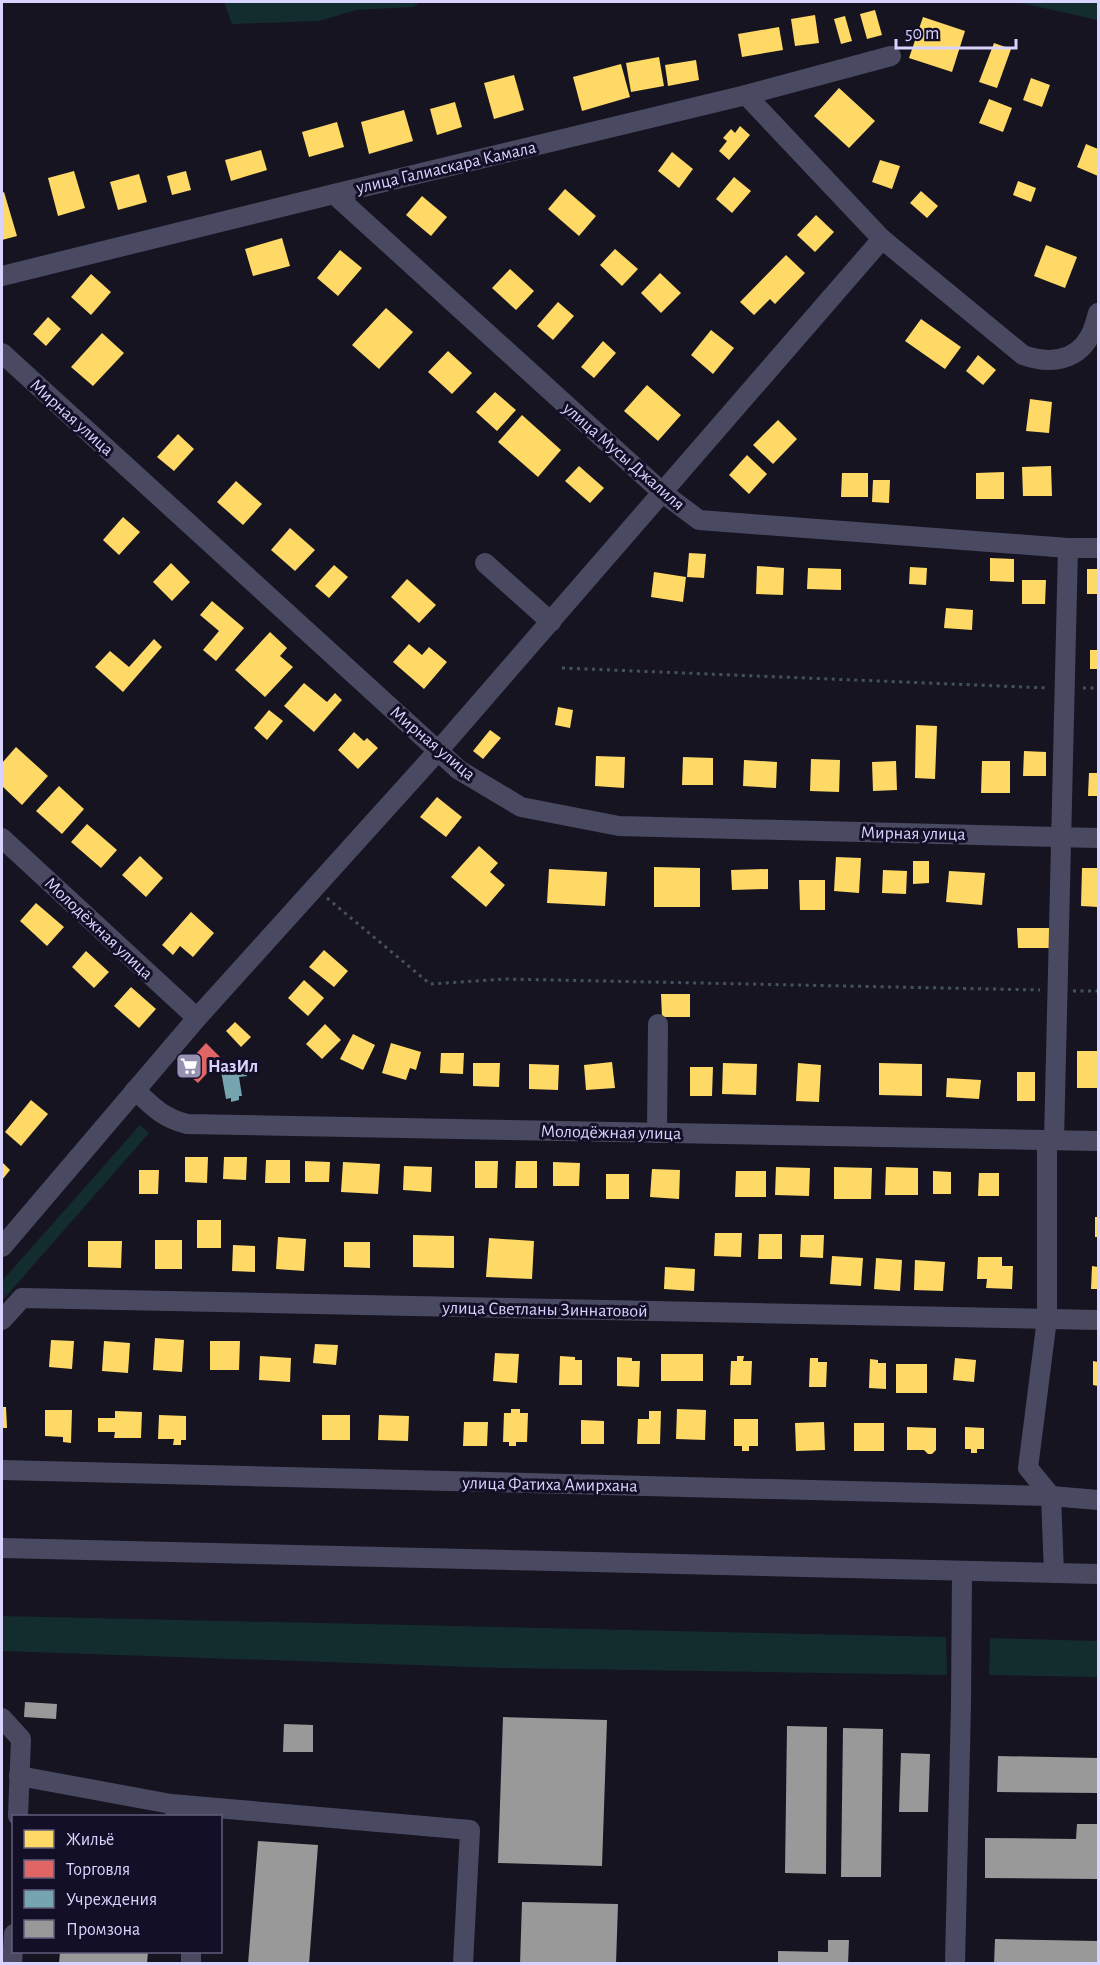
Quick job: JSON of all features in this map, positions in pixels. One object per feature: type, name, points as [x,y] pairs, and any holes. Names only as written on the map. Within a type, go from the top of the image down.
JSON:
[{"type":"street","name":"улица Галиаскара Камала","points":[[2,276],[746,95],[891,56]]},
{"type":"street","points":[[746,95],[882,239],[1023,355],[1039,361],[1061,360],[1078,351],[1090,337],[1098,313]]},
{"type":"street","name":"улица Мусы Джалиля","points":[[334,194],[663,493],[699,520],[1068,548],[1098,548]]},
{"type":"street","points":[[2,1247],[197,1018],[438,751],[882,239]]},
{"type":"street","name":"Мирная улица","points":[[2,353],[459,770],[521,807],[619,826],[1098,838]]},
{"type":"street","points":[[1054,1573],[1051,1496],[1028,1468],[1047,1319],[1051,1140],[1058,990],[1068,548]]},
{"type":"street","points":[[485,563],[551,622]]},
{"type":"street","name":"Молодёжная улица","points":[[2,838],[197,1018]]},
{"type":"street","points":[[657,1133],[658,1024]]},
{"type":"street","name":"Молодёжная улица","points":[[135,1090],[156,1110],[170,1119],[187,1124],[1098,1141]]},
{"type":"street","name":"улица Светланы Зиннатовой","points":[[2,1320],[22,1298],[1098,1320]]},
{"type":"street","name":"улица Фатиха Амирхана","points":[[2,1470],[1051,1496],[1098,1500]]},
{"type":"street","points":[[2,1548],[1098,1574]]},
{"type":"street","points":[[954,1964],[962,1571]]},
{"type":"street","points":[[2,1719],[21,1739],[18,1815]]},
{"type":"street","points":[[19,1776],[176,1810],[470,1830],[464,1964]]},
{"type":"path","points":[[562,668],[1064,688]]},
{"type":"path","points":[[315,888],[430,984],[504,979],[1098,992]]},
{"type":"green space","points":[[224,2],[420,2],[413,7],[356,10],[319,21],[232,24]]},
{"type":"green space","points":[[1016,2],[1098,2],[1098,20]]},
{"type":"green space","points":[[140,1125],[149,1133],[2,1301],[2,1281]]},
{"type":"green space","points":[[2,1616],[946,1637],[947,1675],[502,1668],[2,1651]]},
{"type":"green space","points":[[990,1638],[1098,1641],[1098,1677],[989,1675]]},
{"type":"building: Жильё","points":[[875,10],[882,35],[867,39],[860,14]]},
{"type":"building: Жильё","points":[[815,15],[819,43],[795,46],[791,19]]},
{"type":"building: Жильё","points":[[845,16],[852,41],[841,44],[834,19]]},
{"type":"building: Жильё","points":[[923,17],[965,31],[952,72],[909,58]]},
{"type":"building: Жильё","points":[[779,27],[783,50],[742,57],[738,34]]},
{"type":"building: Жильё","points":[[994,43],[1011,49],[997,88],[979,82]]},
{"type":"building: Жильё","points":[[659,57],[664,86],[631,92],[626,63]]},
{"type":"building: Жильё","points":[[696,60],[699,80],[668,86],[665,65]]},
{"type":"building: Жильё","points":[[621,64],[630,97],[582,111],[573,77]]},
{"type":"building: Жильё","points":[[514,75],[524,110],[494,119],[484,83]]},
{"type":"building: Жильё","points":[[1031,78],[1050,85],[1042,107],[1023,100]]},
{"type":"building: Жильё","points":[[839,88],[875,121],[849,148],[814,116]]},
{"type":"building: Жильё","points":[[989,99],[1012,108],[1003,132],[979,123]]},
{"type":"building: Жильё","points":[[455,102],[462,127],[437,135],[430,109]]},
{"type":"building: Жильё","points":[[404,110],[413,141],[369,154],[361,122]]},
{"type":"building: Жильё","points":[[337,122],[344,147],[309,157],[302,132]]},
{"type":"building: Жильё","points":[[740,126],[750,135],[729,160],[719,151],[727,141],[723,138],[731,129],[735,133]]},
{"type":"building: Жильё","points":[[1086,144],[1098,149],[1098,176],[1077,167]]},
{"type":"building: Жильё","points":[[261,150],[267,170],[231,181],[225,160]]},
{"type":"building: Жильё","points":[[672,152],[693,169],[679,188],[658,171]]},
{"type":"building: Жильё","points":[[880,160],[900,166],[892,189],[872,182]]},
{"type":"building: Жильё","points":[[74,171],[85,208],[58,216],[48,178]]},
{"type":"building: Жильё","points":[[186,171],[191,190],[172,195],[167,176]]},
{"type":"building: Жильё","points":[[139,174],[147,202],[118,210],[110,182]]},
{"type":"building: Жильё","points":[[734,177],[751,191],[732,213],[716,199]]},
{"type":"building: Жильё","points":[[1018,181],[1036,188],[1031,202],[1013,195]]},
{"type":"building: Жильё","points":[[565,189],[596,216],[579,236],[548,209]]},
{"type":"building: Жильё","points":[[921,191],[938,206],[927,218],[910,203]]},
{"type":"building: Жильё","points":[[4,192],[17,236],[2,240],[2,193]]},
{"type":"building: Жильё","points":[[422,196],[447,217],[431,236],[406,215]]},
{"type":"building: Жильё","points":[[816,215],[834,232],[815,252],[797,235]]},
{"type":"building: Жильё","points":[[282,238],[290,266],[253,276],[245,249]]},
{"type":"building: Жильё","points":[[1046,245],[1077,257],[1065,288],[1034,276]]},
{"type":"building: Жильё","points":[[615,249],[638,269],[622,286],[600,265]]},
{"type":"building: Жильё","points":[[340,250],[362,268],[338,296],[317,278]]},
{"type":"building: Жильё","points":[[786,255],[805,273],[775,304],[770,299],[754,315],[740,302]]},
{"type":"building: Жильё","points":[[510,269],[534,291],[516,310],[492,288]]},
{"type":"building: Жильё","points":[[660,273],[681,293],[661,313],[641,293]]},
{"type":"building: Жильё","points":[[91,274],[111,292],[91,315],[71,297]]},
{"type":"building: Жильё","points":[[558,302],[574,316],[553,340],[537,326]]},
{"type":"building: Жильё","points":[[386,308],[413,332],[379,369],[352,345]]},
{"type":"building: Жильё","points":[[48,317],[61,329],[46,346],[33,334]]},
{"type":"building: Жильё","points":[[921,319],[961,347],[945,369],[905,341]]},
{"type":"building: Жильё","points":[[711,330],[734,348],[713,374],[691,355]]},
{"type":"building: Жильё","points":[[102,333],[124,353],[93,386],[71,367]]},
{"type":"building: Жильё","points":[[603,341],[616,353],[594,378],[581,367]]},
{"type":"building: Жильё","points":[[448,351],[472,373],[452,394],[428,372]]},
{"type":"building: Жильё","points":[[978,355],[996,370],[983,385],[966,371]]},
{"type":"building: Жильё","points":[[647,385],[681,415],[658,441],[624,411]]},
{"type":"building: Жильё","points":[[495,392],[516,410],[497,431],[476,412]]},
{"type":"building: Жильё","points":[[1030,399],[1052,402],[1049,433],[1026,431]]},
{"type":"building: Жильё","points":[[522,415],[561,450],[538,477],[498,442]]},
{"type":"building: Жильё","points":[[778,420],[797,439],[773,464],[753,445]]},
{"type":"building: Жильё","points":[[178,434],[194,449],[174,471],[157,457]]},
{"type":"building: Жильё","points":[[747,455],[767,474],[749,494],[729,475]]},
{"type":"building: Жильё","points":[[579,466],[604,488],[590,503],[565,481]]},
{"type":"building: Жильё","points":[[1051,466],[1052,496],[1023,496],[1022,467]]},
{"type":"building: Жильё","points":[[1004,472],[1004,499],[976,499],[976,473]]},
{"type":"building: Жильё","points":[[842,473],[868,473],[868,497],[841,497]]},
{"type":"building: Жильё","points":[[873,480],[890,480],[889,503],[872,502]]},
{"type":"building: Жильё","points":[[236,481],[262,504],[243,525],[217,502]]},
{"type":"building: Жильё","points":[[123,517],[140,532],[119,555],[103,540]]},
{"type":"building: Жильё","points":[[290,528],[315,550],[295,571],[271,550]]},
{"type":"building: Жильё","points":[[689,553],[706,554],[704,578],[687,577]]},
{"type":"building: Жильё","points":[[990,558],[1014,559],[1014,582],[990,581]]},
{"type":"building: Жильё","points":[[171,563],[190,582],[172,601],[153,582]]},
{"type":"building: Жильё","points":[[334,565],[348,577],[329,598],[315,586]]},
{"type":"building: Жильё","points":[[757,566],[784,568],[783,595],[756,594]]},
{"type":"building: Жильё","points":[[910,567],[927,568],[926,585],[909,584]]},
{"type":"building: Жильё","points":[[808,568],[841,569],[841,590],[807,589]]},
{"type":"building: Жильё","points":[[1087,569],[1098,569],[1098,594],[1087,594]]},
{"type":"building: Жильё","points":[[654,572],[686,577],[683,602],[651,597]]},
{"type":"building: Жильё","points":[[407,579],[436,605],[419,623],[391,597]]},
{"type":"building: Жильё","points":[[1022,580],[1046,580],[1045,604],[1022,604]]},
{"type":"building: Жильё","points":[[212,601],[244,628],[216,661],[203,650],[219,631],[200,615]]},
{"type":"building: Жильё","points":[[946,608],[973,610],[972,630],[944,628]]},
{"type":"building: Жильё","points":[[270,632],[287,648],[280,656],[293,667],[265,697],[235,670]]},
{"type":"building: Жильё","points":[[154,639],[162,647],[123,692],[95,667],[110,651],[129,667]]},
{"type":"building: Жильё","points":[[409,644],[422,655],[429,647],[447,662],[424,689],[393,662]]},
{"type":"building: Жильё","points":[[1090,650],[1098,650],[1098,669],[1090,669]]},
{"type":"building: Жильё","points":[[304,683],[327,702],[335,693],[342,700],[314,732],[284,706]]},
{"type":"building: Жильё","points":[[558,707],[573,710],[570,728],[555,725]]},
{"type":"building: Жильё","points":[[269,710],[283,721],[267,740],[254,728]]},
{"type":"building: Жильё","points":[[916,725],[937,726],[935,779],[915,778]]},
{"type":"building: Жильё","points":[[490,730],[501,738],[483,759],[473,751]]},
{"type":"building: Жильё","points":[[354,732],[364,741],[367,738],[378,748],[358,769],[338,750]]},
{"type":"building: Жильё","points":[[16,747],[48,776],[22,805],[2,786],[2,763]]},
{"type":"building: Жильё","points":[[1024,751],[1046,752],[1046,776],[1023,776]]},
{"type":"building: Жильё","points":[[596,756],[625,757],[624,788],[595,786]]},
{"type":"building: Жильё","points":[[683,757],[713,758],[713,785],[682,785]]},
{"type":"building: Жильё","points":[[811,759],[840,760],[839,792],[810,791]]},
{"type":"building: Жильё","points":[[744,760],[777,762],[776,788],[743,786]]},
{"type":"building: Жильё","points":[[896,761],[897,790],[873,791],[872,762]]},
{"type":"building: Жильё","points":[[982,761],[1010,761],[1010,793],[981,793]]},
{"type":"building: Жильё","points":[[1089,773],[1098,773],[1098,796],[1088,796]]},
{"type":"building: Жильё","points":[[59,786],[84,809],[62,834],[36,811]]},
{"type":"building: Жильё","points":[[437,797],[462,817],[446,837],[420,817]]},
{"type":"building: Жильё","points":[[87,824],[117,850],[101,868],[71,842]]},
{"type":"building: Жильё","points":[[479,846],[498,863],[490,872],[505,885],[486,907],[451,877]]},
{"type":"building: Жильё","points":[[140,856],[163,878],[146,897],[122,875]]},
{"type":"building: Жильё","points":[[836,857],[861,858],[859,893],[834,891]]},
{"type":"building: Жильё","points":[[913,861],[929,861],[929,883],[913,884]]},
{"type":"building: Жильё","points":[[654,867],[700,868],[700,907],[654,907]]},
{"type":"building: Жильё","points":[[1082,868],[1098,868],[1098,907],[1081,906]]},
{"type":"building: Жильё","points":[[549,869],[607,872],[605,906],[547,903]]},
{"type":"building: Жильё","points":[[768,869],[768,889],[732,890],[731,870]]},
{"type":"building: Жильё","points":[[883,870],[907,871],[906,894],[882,893]]},
{"type":"building: Жильё","points":[[949,871],[985,873],[982,905],[946,902]]},
{"type":"building: Жильё","points":[[799,880],[825,880],[825,910],[800,910]]},
{"type":"building: Жильё","points":[[36,903],[64,927],[47,946],[20,921]]},
{"type":"building: Жильё","points":[[191,912],[214,933],[193,957],[180,946],[173,955],[162,945]]},
{"type":"building: Жильё","points":[[1017,928],[1049,928],[1049,948],[1018,948]]},
{"type":"building: Жильё","points":[[324,950],[348,971],[334,987],[309,967]]},
{"type":"building: Жильё","points":[[86,951],[109,972],[94,988],[72,967]]},
{"type":"building: Жильё","points":[[304,980],[324,998],[308,1016],[288,998]]},
{"type":"building: Жильё","points":[[131,987],[156,1009],[139,1028],[114,1006]]},
{"type":"building: Жильё","points":[[661,994],[690,994],[690,1017],[662,1017]]},
{"type":"building: Жильё","points":[[235,1022],[251,1037],[241,1047],[226,1031]]},
{"type":"building: Жильё","points":[[325,1024],[341,1040],[322,1059],[306,1044]]},
{"type":"building: Жильё","points":[[353,1034],[375,1045],[363,1070],[340,1059]]},
{"type":"building: Жильё","points":[[391,1043],[421,1052],[416,1070],[410,1068],[406,1080],[382,1073]]},
{"type":"building: Жильё","points":[[1077,1051],[1098,1051],[1098,1088],[1077,1088]]},
{"type":"building: Жильё","points":[[441,1053],[464,1053],[463,1074],[440,1073]]},
{"type":"building: Жильё","points":[[612,1062],[615,1088],[586,1090],[584,1065]]},
{"type":"building: Жильё","points":[[473,1063],[500,1063],[499,1087],[473,1086]]},
{"type":"building: Жильё","points":[[723,1063],[757,1064],[756,1095],[722,1094]]},
{"type":"building: Жильё","points":[[798,1063],[821,1065],[819,1102],[796,1101]]},
{"type":"building: Жильё","points":[[879,1063],[922,1064],[922,1096],[879,1095]]},
{"type":"building: Жильё","points":[[529,1064],[559,1065],[558,1090],[529,1089]]},
{"type":"building: Жильё","points":[[690,1067],[713,1067],[712,1096],[690,1096]]},
{"type":"building: Жильё","points":[[1017,1072],[1035,1072],[1035,1101],[1017,1101]]},
{"type":"building: Жильё","points":[[947,1078],[981,1080],[979,1099],[946,1097]]},
{"type":"building: Жильё","points":[[31,1100],[48,1114],[21,1146],[5,1132]]},
{"type":"building: Жильё","points":[[185,1157],[208,1157],[207,1183],[185,1182]]},
{"type":"building: Жильё","points":[[224,1157],[247,1157],[246,1180],[223,1179]]},
{"type":"building: Жильё","points":[[266,1160],[290,1160],[290,1183],[265,1183]]},
{"type":"building: Жильё","points":[[305,1161],[330,1162],[329,1182],[305,1182]]},
{"type":"building: Жильё","points":[[475,1161],[498,1161],[497,1188],[475,1188]]},
{"type":"building: Жильё","points":[[516,1161],[537,1161],[537,1188],[515,1188]]},
{"type":"building: Жильё","points":[[2,1162],[10,1170],[2,1180]]},
{"type":"building: Жильё","points":[[343,1162],[380,1164],[378,1194],[341,1192]]},
{"type":"building: Жильё","points":[[553,1162],[580,1163],[579,1186],[553,1186]]},
{"type":"building: Жильё","points":[[404,1166],[432,1167],[431,1192],[403,1190]]},
{"type":"building: Жильё","points":[[776,1167],[810,1168],[809,1196],[775,1195]]},
{"type":"building: Жильё","points":[[834,1167],[872,1168],[871,1199],[834,1199]]},
{"type":"building: Жильё","points":[[886,1167],[918,1168],[918,1195],[885,1195]]},
{"type":"building: Жильё","points":[[652,1169],[680,1170],[679,1199],[650,1197]]},
{"type":"building: Жильё","points":[[139,1170],[159,1170],[158,1194],[139,1194]]},
{"type":"building: Жильё","points":[[736,1171],[766,1171],[766,1197],[735,1197]]},
{"type":"building: Жильё","points":[[933,1171],[951,1172],[951,1194],[933,1194]]},
{"type":"building: Жильё","points":[[979,1173],[999,1173],[999,1196],[978,1196]]},
{"type":"building: Жильё","points":[[606,1174],[629,1174],[629,1199],[606,1199]]},
{"type":"building: Жильё","points":[[1095,1217],[1098,1217],[1098,1237],[1095,1237]]},
{"type":"building: Жильё","points":[[197,1220],[221,1220],[221,1248],[197,1248]]},
{"type":"building: Жильё","points":[[715,1233],[742,1233],[741,1257],[714,1256]]},
{"type":"building: Жильё","points":[[759,1234],[782,1234],[782,1259],[758,1259]]},
{"type":"building: Жильё","points":[[413,1235],[454,1236],[454,1268],[413,1267]]},
{"type":"building: Жильё","points":[[801,1235],[824,1235],[823,1258],[800,1257]]},
{"type":"building: Жильё","points":[[278,1237],[306,1239],[304,1271],[276,1269]]},
{"type":"building: Жильё","points":[[489,1238],[534,1241],[532,1279],[486,1277]]},
{"type":"building: Жильё","points":[[155,1240],[182,1240],[182,1269],[155,1269]]},
{"type":"building: Жильё","points":[[88,1241],[122,1241],[121,1268],[88,1267]]},
{"type":"building: Жильё","points":[[344,1242],[370,1242],[370,1268],[344,1267]]},
{"type":"building: Жильё","points":[[233,1245],[255,1246],[255,1272],[232,1271]]},
{"type":"building: Жильё","points":[[832,1256],[863,1258],[861,1286],[830,1284]]},
{"type":"building: Жильё","points":[[978,1257],[1002,1257],[1002,1266],[1013,1266],[1012,1289],[986,1288],[987,1279],[977,1279]]},
{"type":"building: Жильё","points":[[876,1258],[902,1260],[900,1291],[874,1289]]},
{"type":"building: Жильё","points":[[915,1260],[945,1262],[943,1291],[914,1290]]},
{"type":"building: Жильё","points":[[1092,1266],[1098,1267],[1098,1289],[1091,1289]]},
{"type":"building: Жильё","points":[[665,1267],[695,1269],[694,1291],[664,1289]]},
{"type":"building: Жильё","points":[[155,1338],[184,1340],[182,1372],[153,1370]]},
{"type":"building: Жильё","points":[[51,1340],[74,1341],[72,1369],[49,1367]]},
{"type":"building: Жильё","points":[[104,1341],[130,1343],[128,1373],[102,1371]]},
{"type":"building: Жильё","points":[[210,1341],[240,1341],[239,1370],[210,1370]]},
{"type":"building: Жильё","points":[[315,1344],[338,1345],[336,1365],[313,1363]]},
{"type":"building: Жильё","points":[[495,1353],[519,1354],[517,1383],[493,1381]]},
{"type":"building: Жильё","points":[[661,1354],[703,1354],[703,1381],[661,1381]]},
{"type":"building: Жильё","points":[[260,1356],[291,1358],[290,1382],[259,1380]]},
{"type":"building: Жильё","points":[[560,1356],[582,1360],[582,1385],[559,1385]]},
{"type":"building: Жильё","points":[[737,1356],[744,1356],[743,1361],[752,1361],[751,1385],[730,1385],[731,1361],[737,1361]]},
{"type":"building: Жильё","points":[[617,1357],[640,1361],[639,1387],[617,1386]]},
{"type":"building: Жильё","points":[[810,1358],[818,1358],[818,1362],[827,1362],[826,1387],[809,1387]]},
{"type":"building: Жильё","points":[[955,1358],[976,1360],[974,1382],[953,1380]]},
{"type":"building: Жильё","points":[[870,1359],[878,1360],[878,1363],[886,1363],[886,1389],[869,1388]]},
{"type":"building: Жильё","points":[[1093,1361],[1098,1362],[1098,1386],[1093,1385]]},
{"type":"building: Жильё","points":[[896,1364],[927,1364],[927,1393],[896,1393]]},
{"type":"building: Жильё","points":[[2,1407],[6,1407],[7,1428],[2,1428]]},
{"type":"building: Жильё","points":[[511,1409],[520,1409],[520,1413],[528,1413],[527,1442],[516,1442],[516,1446],[509,1446],[509,1442],[503,1442],[504,1413],[511,1413]]},
{"type":"building: Жильё","points":[[677,1409],[706,1410],[705,1440],[676,1439]]},
{"type":"building: Жильё","points":[[45,1410],[72,1410],[71,1443],[63,1442],[63,1437],[45,1436]]},
{"type":"building: Жильё","points":[[115,1411],[142,1412],[141,1438],[114,1438],[115,1432],[98,1432],[98,1418],[115,1418]]},
{"type":"building: Жильё","points":[[649,1411],[661,1411],[660,1444],[637,1444],[638,1419],[649,1419]]},
{"type":"building: Жильё","points":[[159,1415],[186,1416],[186,1440],[181,1440],[181,1445],[173,1445],[174,1439],[158,1439]]},
{"type":"building: Жильё","points":[[322,1415],[350,1415],[350,1440],[322,1440]]},
{"type":"building: Жильё","points":[[379,1415],[409,1416],[408,1441],[378,1440]]},
{"type":"building: Жильё","points":[[734,1419],[758,1419],[758,1446],[749,1446],[749,1451],[742,1451],[742,1446],[734,1446]]},
{"type":"building: Жильё","points":[[581,1420],[604,1421],[604,1444],[581,1444]]},
{"type":"building: Жильё","points":[[464,1422],[488,1422],[487,1446],[463,1446]]},
{"type":"building: Жильё","points":[[824,1422],[825,1450],[796,1451],[795,1423]]},
{"type":"building: Жильё","points":[[854,1423],[884,1423],[884,1451],[854,1451]]},
{"type":"building: Жильё","points":[[907,1427],[936,1428],[936,1450],[928,1454],[924,1450],[907,1450]]},
{"type":"building: Жильё","points":[[965,1427],[984,1428],[984,1449],[977,1449],[977,1453],[971,1453],[971,1449],[965,1449]]},
{"type":"building: Торговля","points":[[206,1043],[221,1058],[198,1083],[182,1069]]},
{"type":"building: Учреждения","points":[[246,1067],[247,1076],[239,1077],[242,1096],[239,1096],[239,1100],[231,1102],[231,1098],[226,1099],[221,1071]]},
{"type":"building: Промзона","points":[[25,1702],[57,1704],[56,1719],[24,1717]]},
{"type":"building: Промзона","points":[[503,1717],[607,1720],[602,1866],[498,1863]]},
{"type":"building: Промзона","points":[[284,1724],[313,1725],[313,1752],[283,1752]]},
{"type":"building: Промзона","points":[[787,1726],[827,1727],[826,1874],[785,1873]]},
{"type":"building: Промзона","points":[[843,1728],[883,1729],[881,1877],[841,1877]]},
{"type":"building: Промзона","points":[[901,1753],[930,1754],[928,1812],[899,1812]]},
{"type":"building: Промзона","points":[[998,1756],[1098,1758],[1098,1793],[997,1792]]},
{"type":"building: Промзона","points":[[1077,1824],[1098,1824],[1098,1879],[985,1878],[985,1838],[1076,1839]]},
{"type":"building: Промзона","points":[[258,1841],[318,1845],[309,1964],[248,1964]]},
{"type":"building: Промзона","points":[[522,1902],[618,1904],[616,1964],[520,1964]]},
{"type":"building: Промзона","points":[[995,1939],[1098,1941],[1098,1964],[994,1964]]},
{"type":"building: Промзона","points":[[828,1940],[849,1940],[848,1964],[778,1964],[778,1951],[828,1952]]},
{"type":"building: Промзона","points":[[60,1953],[148,1953],[147,1964],[59,1964]]},
{"type":"place","name":"НазИл","points":[[189,1066]]}]
